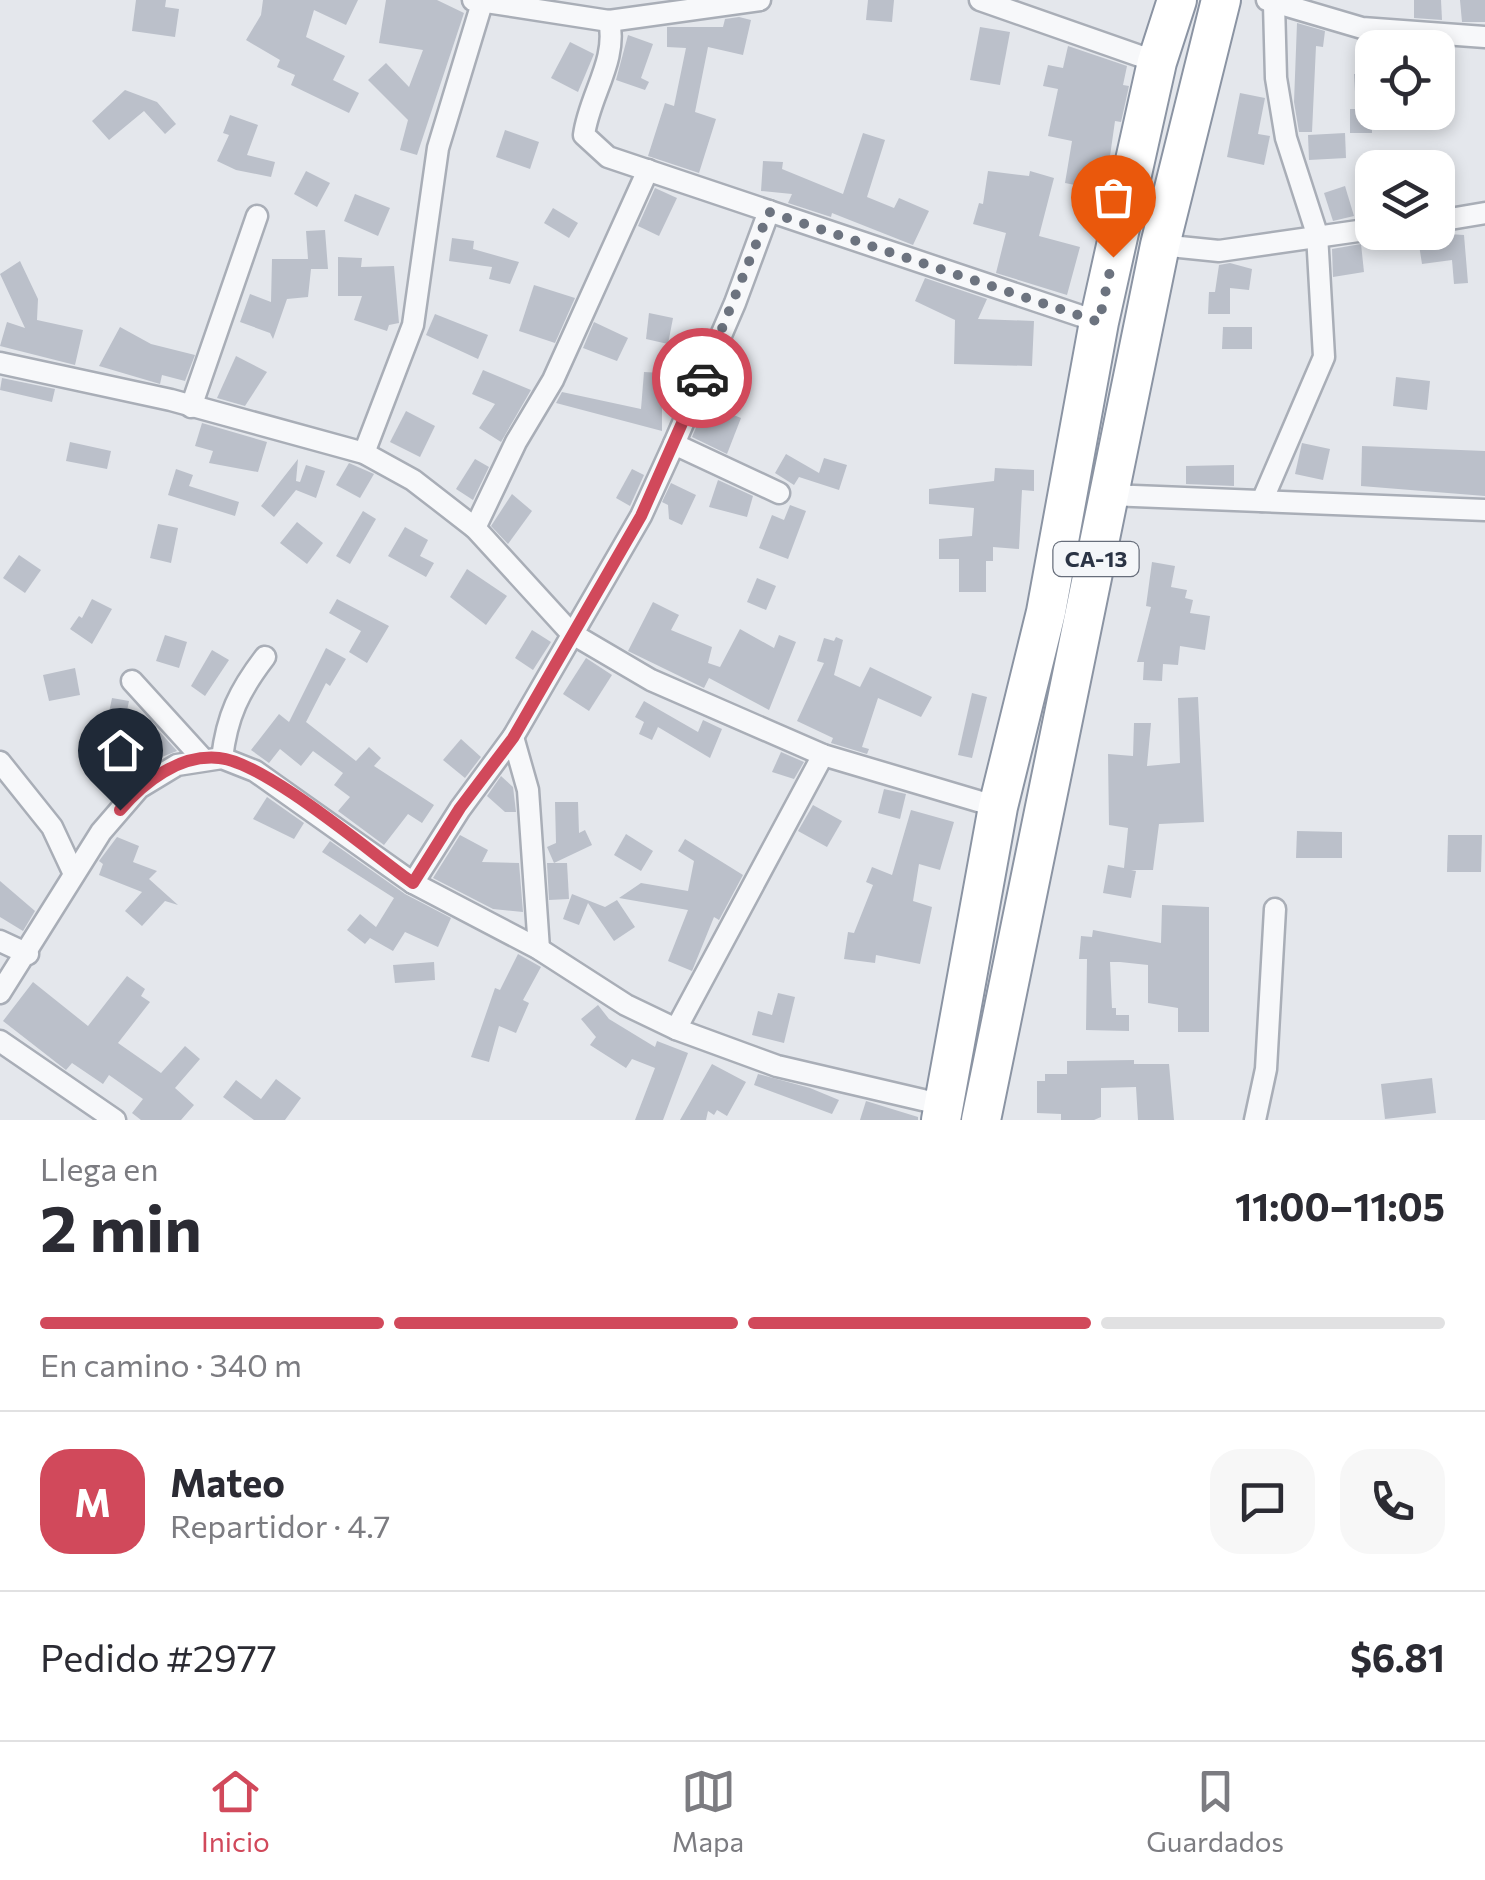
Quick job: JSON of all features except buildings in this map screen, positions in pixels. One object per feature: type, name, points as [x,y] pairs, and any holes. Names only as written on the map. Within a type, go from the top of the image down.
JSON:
[{"type":"highway","name":"CA-13","points":[[942,1112],[998,807],[1046,612],[1099,322],[1157,62],[1177,0]]},
{"type":"highway","name":"CA-13","points":[[980,1120],[1160,245],[1221,0]]},
{"type":"street","points":[[364,454],[413,324],[438,148],[478,1],[608,22],[760,0]]},
{"type":"street","points":[[980,0],[1157,62]]},
{"type":"street","points":[[1262,501],[1324,357],[1317,234],[1286,138],[1270,2],[1362,28],[1485,37]]},
{"type":"street","points":[[608,22],[613,40],[588,105],[584,134],[608,157],[1099,322]]},
{"type":"street","points":[[475,528],[516,442],[553,380],[648,170]]},
{"type":"street","points":[[413,883],[460,808],[513,738],[641,516],[735,303],[769,212]]},
{"type":"street","points":[[1455,218],[1485,213]]},
{"type":"street","points":[[191,406],[257,216]]},
{"type":"street","points":[[1160,245],[1220,251],[1355,231]]},
{"type":"street","points":[[0,364],[191,406],[364,454],[412,480],[475,528],[571,633],[651,680],[824,755],[998,807]]},
{"type":"street","points":[[674,444],[780,493]]},
{"type":"street","points":[[1110,495],[1485,510]]},
{"type":"street","points":[[212,758],[236,696],[264,657]]},
{"type":"street","points":[[132,682],[212,758],[268,780],[413,883],[538,948],[626,1005],[676,1029],[777,1066],[942,1112]]},
{"type":"street","points":[[513,738],[528,790],[538,948]]},
{"type":"street","points":[[676,1029],[824,755]]},
{"type":"street","points":[[0,993],[101,832],[139,788],[177,765],[212,758]]},
{"type":"street","points":[[0,762],[52,827],[74,874]]},
{"type":"street","points":[[1255,1120],[1266,1069],[1275,909]]},
{"type":"street","points":[[0,941],[28,954]]},
{"type":"street","points":[[0,1041],[115,1120]]},
{"type":"way so far","points":[[702,378],[769,212],[1099,322],[1113,257]]},
{"type":"route","points":[[120,810],[139,788],[177,765],[222,758],[255,771],[413,883],[460,808],[513,738],[641,516],[702,378]]}]
